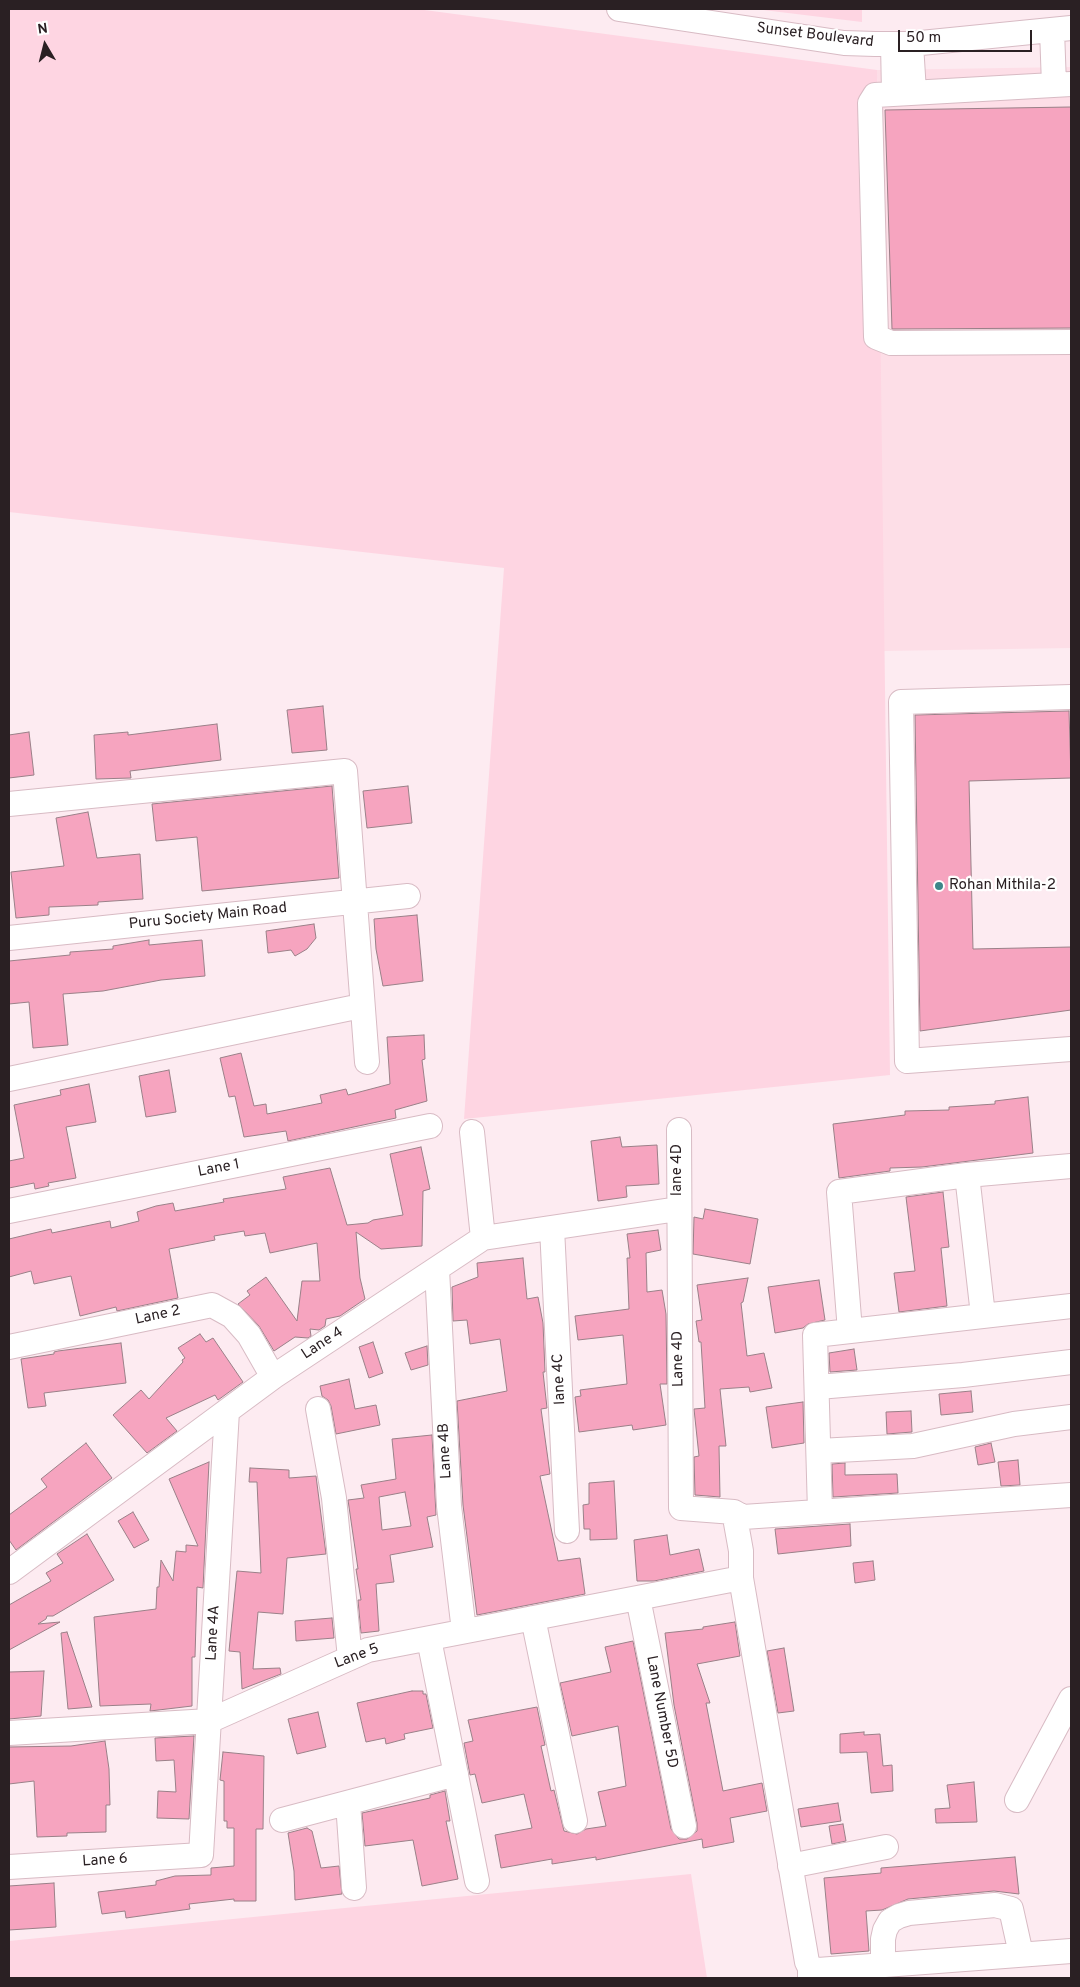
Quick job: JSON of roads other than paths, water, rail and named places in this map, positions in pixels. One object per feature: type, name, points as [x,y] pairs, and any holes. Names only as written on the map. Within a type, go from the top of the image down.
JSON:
[{"type":"street","name":"Sunset Boulevard","points":[[619,9],[844,42],[902,44],[1062,29]]},
{"type":"street","points":[[1062,29],[1063,84],[875,95],[870,103],[876,337],[891,343],[1071,342]]},
{"type":"street","points":[[902,44],[904,93]]},
{"type":"street","points":[[1071,698],[901,702],[907,1061],[1071,1049]]},
{"type":"street","points":[[9,804],[345,771],[361,1006],[367,1062]]},
{"type":"street","name":"Puru Society Main Road","points":[[9,938],[408,896]]},
{"type":"street","points":[[9,1079],[361,1006]]},
{"type":"street","name":"Lane 1","points":[[9,1211],[430,1126]]},
{"type":"street","name":"lane 4D","points":[[678,1210],[679,1130]]},
{"type":"street","points":[[472,1132],[483,1238]]},
{"type":"street","points":[[850,1331],[839,1192],[967,1175],[1071,1166]]},
{"type":"street","points":[[967,1175],[983,1315]]},
{"type":"street","name":"Lane 4","points":[[9,1572],[273,1377],[483,1238],[678,1210]]},
{"type":"street","name":"Lane 4D","points":[[678,1210],[681,1508],[734,1512]]},
{"type":"street","name":"lane 4C","points":[[552,1228],[567,1530]]},
{"type":"street","name":"Lane 4B","points":[[437,1269],[449,1506],[464,1632]]},
{"type":"street","name":"Lane 2","points":[[9,1346],[212,1305],[232,1316],[249,1335],[273,1377]]},
{"type":"street","points":[[820,1512],[818,1386],[815,1335],[1071,1306]]},
{"type":"street","points":[[818,1386],[963,1375],[1071,1362]]},
{"type":"street","points":[[318,1409],[334,1498],[350,1658]]},
{"type":"street","name":"Lane 4A","points":[[201,1855],[227,1411]]},
{"type":"street","points":[[819,1451],[913,1446],[1014,1424],[1071,1417]]},
{"type":"street","points":[[734,1512],[743,1517],[1071,1495]]},
{"type":"street","points":[[734,1512],[741,1551],[741,1578],[810,1973],[818,1970],[1071,1951]]},
{"type":"street","name":"Lane 5","points":[[9,1733],[209,1721],[368,1650],[741,1578]]},
{"type":"street","name":"Lane Number 5D","points":[[638,1598],[684,1826]]},
{"type":"street","points":[[533,1618],[575,1821]]},
{"type":"street","points":[[429,1639],[477,1881]]},
{"type":"street","points":[[1017,1800],[1071,1699]]},
{"type":"street","points":[[282,1820],[456,1774]]},
{"type":"street","points":[[348,1803],[354,1888]]},
{"type":"street","points":[[790,1866],[886,1847]]},
{"type":"street","name":"Lane 6","points":[[9,1867],[201,1855]]},
{"type":"street","points":[[883,1965],[882,1939],[890,1921],[899,1916],[909,1913],[995,1905],[1011,1910],[1021,1954]]},
{"type":"place","name":"Rohan Mithila-2","points":[[939,886]]}]
